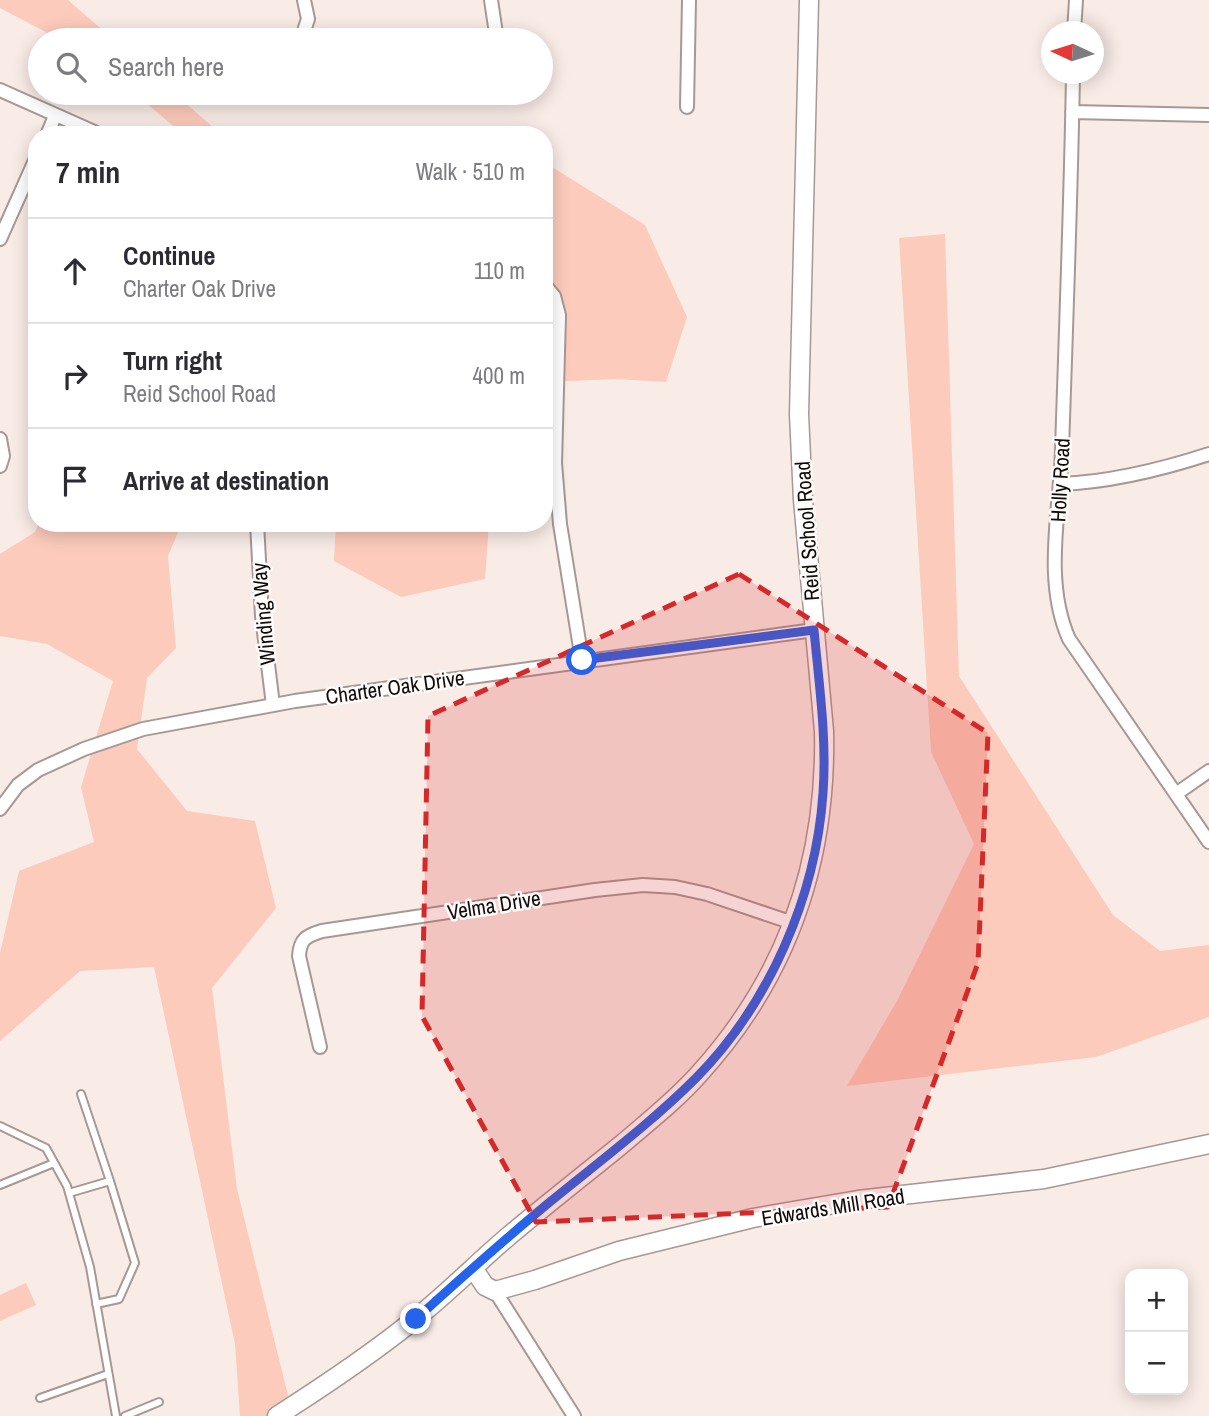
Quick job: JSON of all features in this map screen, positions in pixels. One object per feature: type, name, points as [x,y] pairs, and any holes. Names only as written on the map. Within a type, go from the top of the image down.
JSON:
[{"type":"street","points":[[304,0],[308,19],[305,28]]},
{"type":"street","points":[[491,0],[495,28]]},
{"type":"street","points":[[687,107],[689,0]]},
{"type":"street","name":"Reid School Road","points":[[277,1416],[331,1382],[416,1319],[658,1114],[698,1076],[728,1040],[754,1003],[781,955],[812,865],[823,795],[824,731],[803,500],[799,414],[809,0]]},
{"type":"street","points":[[1075,21],[1076,0]]},
{"type":"street","name":"Holly Road","points":[[1073,84],[1056,555],[1057,599],[1069,639],[1209,842]]},
{"type":"street","points":[[0,90],[28,103]]},
{"type":"street","points":[[32,105],[79,126]]},
{"type":"street","points":[[1072,112],[1209,115]]},
{"type":"street","points":[[51,126],[55,116]]},
{"type":"street","points":[[0,239],[28,176]]},
{"type":"street","points":[[553,295],[559,315],[555,463],[560,524],[582,660]]},
{"type":"street","points":[[0,439],[3,456],[0,466]]},
{"type":"street","points":[[1060,484],[1092,483],[1119,478],[1209,454]]},
{"type":"street","name":"Winding Way","points":[[257,532],[262,616],[273,705]]},
{"type":"street","name":"Charter Oak Drive","points":[[0,809],[18,785],[38,770],[85,748],[143,729],[273,705],[582,660],[814,630]]},
{"type":"street","points":[[1176,794],[1209,771]]},
{"type":"street","name":"Velma Drive","points":[[320,1047],[299,956],[303,938],[322,931],[643,885],[676,887],[707,894],[793,923]]},
{"type":"street","name":"Edwards Mill Road","points":[[495,1291],[619,1251],[753,1219],[858,1200],[1044,1179],[1209,1144]]},
{"type":"street","points":[[473,1268],[485,1286],[495,1291],[574,1416]]},
{"type":"lane","points":[[81,1094],[135,1263],[119,1299],[96,1304]]},
{"type":"lane","points":[[0,1126],[46,1148],[69,1193],[90,1267],[116,1416]]},
{"type":"lane","points":[[0,1185],[54,1163]]},
{"type":"lane","points":[[69,1193],[110,1181]]},
{"type":"lane","points":[[40,1398],[108,1374]]},
{"type":"lane","points":[[125,1416],[159,1402]]},
{"type":"highlighted area","points":[[739,574],[988,733],[978,963],[888,1207],[536,1222],[422,1016],[428,716]]},
{"type":"shaded area","points":[[0,0],[68,0],[100,28],[38,28],[0,8]]},
{"type":"shaded area","points":[[148,105],[188,105],[212,126],[173,126]]},
{"type":"shaded area","points":[[553,168],[645,225],[687,317],[666,382],[617,379],[553,382]]},
{"type":"shaded area","points":[[945,234],[959,676],[1113,915],[1160,951],[1209,945],[1209,1017],[1096,1057],[847,1086],[897,1001],[974,844],[931,752],[899,238]]},
{"type":"shaded area","points":[[35,532],[178,532],[168,556],[176,648],[147,678],[137,749],[187,811],[255,821],[276,908],[212,988],[237,1189],[293,1416],[240,1416],[235,1344],[154,967],[80,971],[0,1041],[0,953],[19,871],[94,842],[81,787],[113,681],[47,644],[0,636],[0,554]]},
{"type":"shaded area","points":[[336,532],[488,532],[485,579],[401,597],[334,561]]},
{"type":"shaded area","points":[[26,1283],[36,1305],[0,1321],[0,1295]]},
{"type":"route","points":[[416,1319],[509,1236],[658,1114],[698,1076],[754,1003],[781,955],[812,865],[819,830],[824,762],[824,731],[814,630],[582,660]]}]
